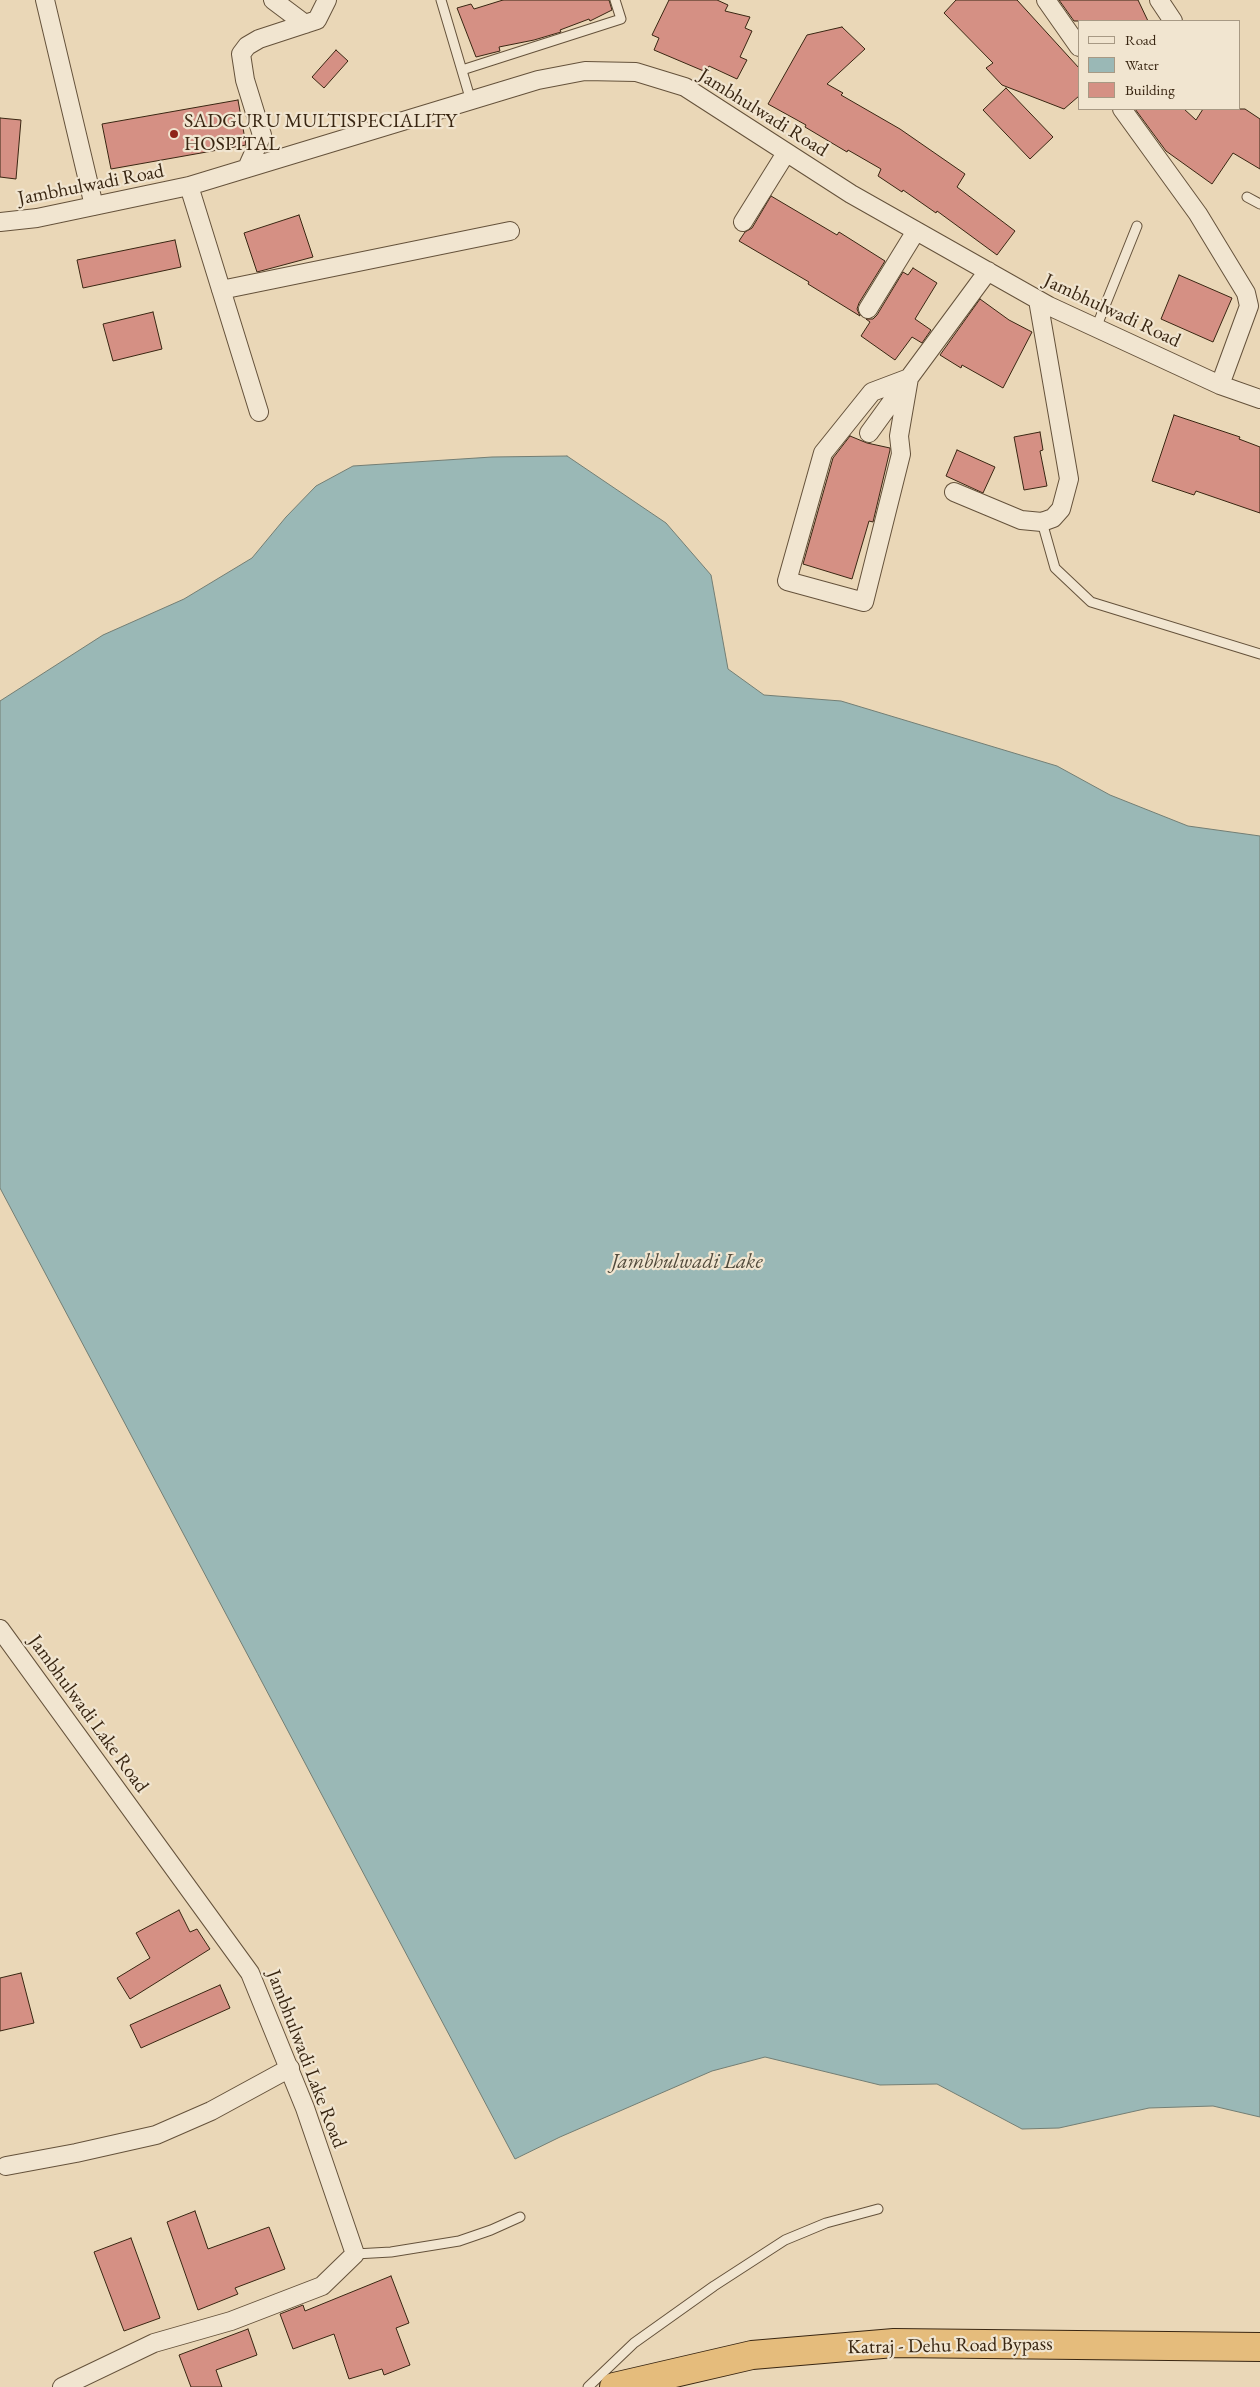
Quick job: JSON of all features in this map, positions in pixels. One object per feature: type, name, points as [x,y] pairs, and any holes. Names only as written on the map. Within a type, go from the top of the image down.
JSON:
[{"type":"highway","name":"Katraj - Dehu Road Bypass","points":[[614,2387],[752,2355],[894,2342],[1260,2346]]},
{"type":"street","points":[[45,0],[94,206]]},
{"type":"street","points":[[274,0],[305,24]]},
{"type":"street","points":[[247,168],[262,135],[245,80],[241,54],[247,46],[260,39],[317,20],[327,0]]},
{"type":"street","points":[[1046,0],[1078,46]]},
{"type":"street","points":[[1159,0],[1172,20]]},
{"type":"street","name":"Jambhulwadi Road","points":[[0,222],[37,218],[189,186],[538,80],[585,71],[636,72],[685,87],[851,194],[1038,300],[1220,385],[1260,399]]},
{"type":"street","points":[[1123,110],[1198,214],[1255,308],[1220,385]]},
{"type":"street","points":[[744,222],[786,153]]},
{"type":"street","points":[[189,186],[259,412]]},
{"type":"street","points":[[221,290],[510,231]]},
{"type":"street","points":[[868,310],[916,231]]},
{"type":"street","points":[[869,433],[988,271]]},
{"type":"street","points":[[954,492],[1021,520],[1042,522],[1053,518],[1061,509],[1069,479],[1038,300]]},
{"type":"street","points":[[909,378],[899,436],[901,454],[864,602],[787,580],[823,453],[872,392],[909,378]]},
{"type":"street","name":"Jambhulwadi Lake Road","points":[[0,1629],[250,1973],[306,2108],[354,2254]]},
{"type":"street","points":[[6,2166],[156,2135],[211,2110],[290,2068]]},
{"type":"street","points":[[62,2387],[154,2343],[231,2321],[322,2286],[354,2254]]},
{"type":"lane","points":[[441,0],[471,100]]},
{"type":"lane","points":[[462,70],[621,20],[615,0]]},
{"type":"lane","points":[[1247,197],[1260,204]]},
{"type":"lane","points":[[1096,328],[1137,226]]},
{"type":"lane","points":[[1042,522],[1055,568],[1090,602],[1260,654]]},
{"type":"lane","points":[[588,2387],[634,2343],[714,2286],[785,2240],[826,2223],[878,2209]]},
{"type":"lane","points":[[354,2254],[391,2252],[459,2241],[520,2217]]},
{"type":"water","name":"Jambhulwadi Lake","points":[[567,456],[666,523],[711,575],[728,669],[764,695],[841,701],[1057,766],[1110,795],[1188,826],[1260,836],[1260,2117],[1213,2106],[1149,2108],[1059,2128],[1022,2129],[937,2084],[880,2085],[765,2057],[712,2071],[560,2137],[515,2159],[0,1188],[0,701],[103,635],[184,599],[252,558],[286,517],[316,486],[353,466],[492,457]]},
{"type":"building","points":[[503,0],[609,0],[612,10],[590,21],[589,19],[560,30],[561,32],[499,47],[500,51],[476,57],[457,8],[471,4],[474,9]]},
{"type":"building","points":[[669,0],[717,0],[728,5],[725,11],[750,17],[745,28],[752,31],[740,57],[747,60],[737,79],[709,66],[706,72],[654,50],[659,38],[652,35]]},
{"type":"building","points":[[956,0],[1017,0],[1078,67],[1078,97],[1064,109],[1002,85],[986,68],[993,63],[944,13]]},
{"type":"building","points":[[1059,0],[1138,0],[1148,20],[1078,20],[1074,21]]},
{"type":"building","points":[[842,27],[865,49],[827,84],[843,93],[841,95],[900,129],[965,174],[957,187],[1015,231],[997,255],[937,211],[936,213],[903,190],[902,192],[878,176],[881,169],[848,150],[847,152],[805,127],[806,125],[768,104],[807,35]]},
{"type":"building","points":[[336,50],[348,61],[324,88],[312,77]]},
{"type":"building","points":[[1006,88],[1053,137],[1030,159],[983,110]]},
{"type":"building","name":"SADGURU MULTISPECIALITY HOSPITAL","points":[[238,100],[246,145],[111,169],[102,124]]},
{"type":"building","points":[[1245,109],[1260,119],[1260,169],[1233,153],[1212,184],[1166,151],[1136,110],[1185,110],[1196,120],[1202,110]]},
{"type":"building","points":[[0,118],[21,120],[16,179],[0,177]]},
{"type":"building","points":[[771,196],[837,235],[839,232],[885,261],[859,303],[857,309],[860,316],[808,284],[809,282],[739,241],[745,232],[752,228]]},
{"type":"building","points":[[299,215],[313,257],[257,272],[244,233]]},
{"type":"building","points":[[175,240],[181,267],[83,288],[77,260]]},
{"type":"building","points":[[913,268],[937,283],[915,319],[931,330],[922,343],[912,337],[895,360],[861,336],[870,322],[866,319],[873,319],[877,315],[903,272],[908,275]]},
{"type":"building","points":[[1179,275],[1232,298],[1213,342],[1161,319]]},
{"type":"building","points":[[980,299],[1009,320],[1032,332],[1003,388],[962,365],[961,368],[940,355]]},
{"type":"building","points":[[153,312],[162,349],[113,361],[103,324]]},
{"type":"building","points":[[1174,415],[1240,437],[1239,439],[1260,447],[1260,513],[1196,491],[1194,495],[1152,481]]},
{"type":"building","points":[[1040,432],[1043,450],[1040,451],[1047,486],[1024,490],[1014,437]]},
{"type":"building","points":[[850,436],[867,443],[890,448],[873,522],[869,521],[852,579],[803,564],[833,458]]},
{"type":"building","points":[[957,450],[995,467],[983,493],[946,476]]},
{"type":"building","points":[[179,1910],[190,1932],[197,1929],[210,1949],[130,1999],[117,1978],[150,1958],[136,1933]]},
{"type":"building","points":[[21,1973],[34,2023],[0,2031],[0,1978]]},
{"type":"building","points":[[220,1985],[230,2008],[141,2048],[130,2025]]},
{"type":"building","points":[[195,2211],[208,2249],[269,2227],[285,2269],[235,2288],[238,2294],[198,2310],[167,2222]]},
{"type":"building","points":[[131,2238],[160,2318],[124,2331],[94,2252]]},
{"type":"building","points":[[391,2276],[409,2323],[396,2328],[410,2365],[384,2375],[382,2369],[349,2379],[334,2334],[293,2349],[280,2314],[303,2305],[305,2311]]},
{"type":"building","points":[[248,2329],[257,2355],[216,2370],[222,2387],[191,2387],[179,2355]]},
{"type":"place","name":"SADGURU MULTISPECIALITY HOSPITAL","points":[[174,134]]}]
